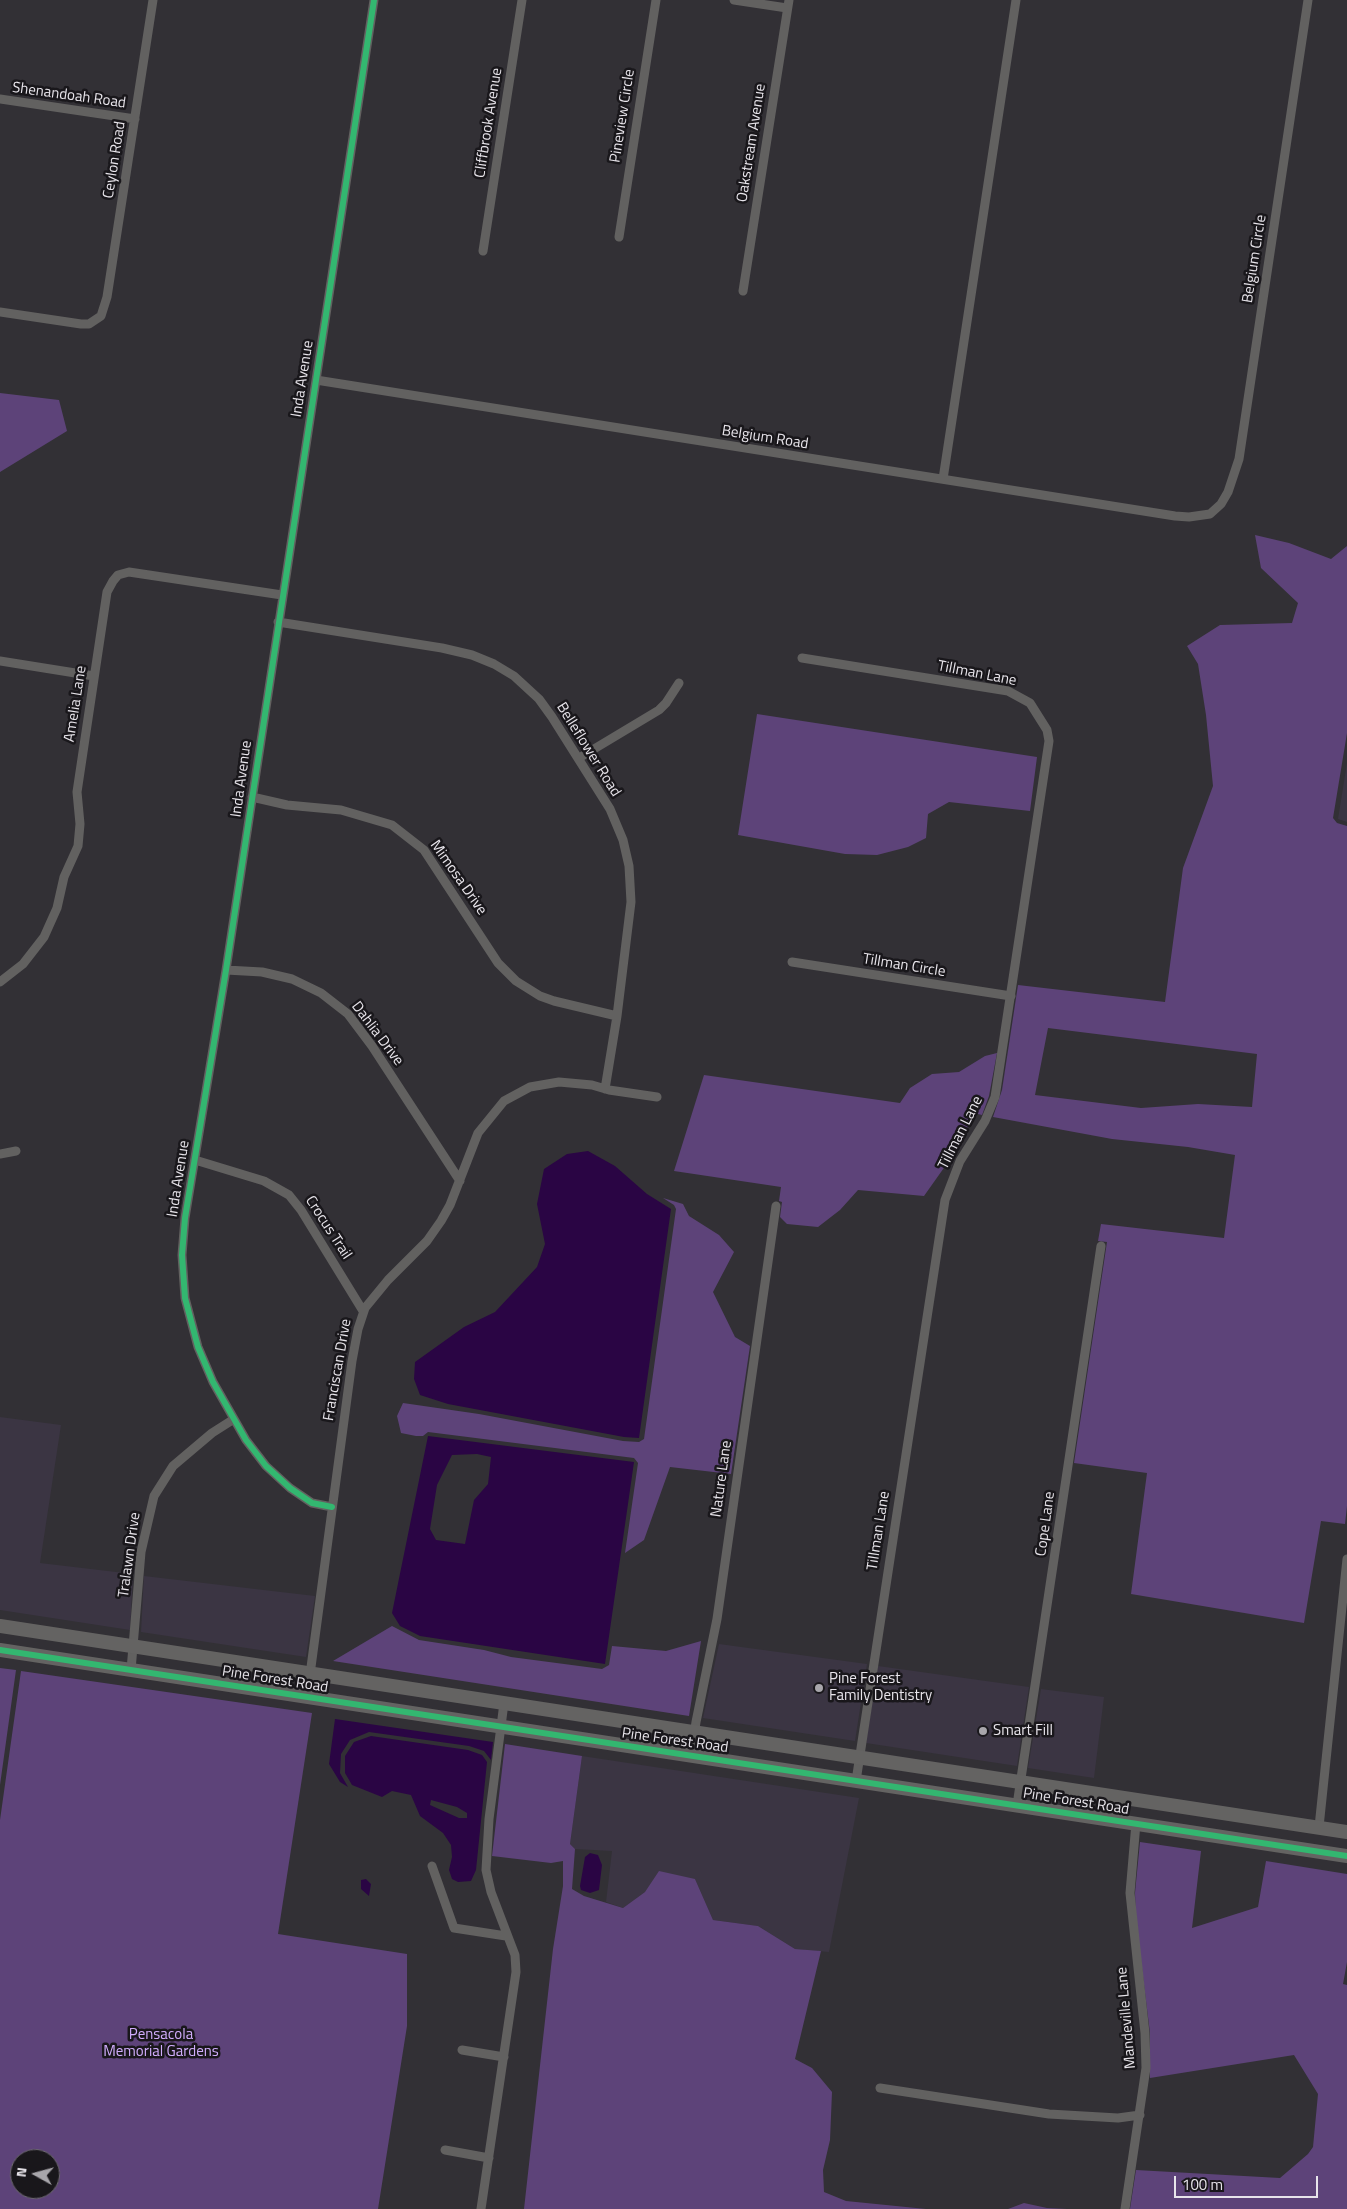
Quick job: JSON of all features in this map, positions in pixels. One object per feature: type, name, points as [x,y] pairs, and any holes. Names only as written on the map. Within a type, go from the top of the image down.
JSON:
[{"type":"main road","name":"Pine Forest Road","points":[[0,1626],[1347,1832]]},
{"type":"main road","points":[[76,1662],[80,1638]]},
{"type":"main road","name":"Pine Forest Road","points":[[0,1650],[1347,1856]]},
{"type":"street","name":"Ceylon Road","points":[[0,312],[81,324],[96,321],[101,316],[107,297],[153,0]]},
{"type":"street","name":"Inda Avenue","points":[[332,1507],[308,1500],[277,1477],[256,1454],[234,1419],[205,1364],[190,1323],[182,1273],[183,1236],[226,970],[374,0]]},
{"type":"street","name":"Cliffbrook Avenue","points":[[483,251],[522,0]]},
{"type":"street","name":"Pineview Circle","points":[[619,237],[656,0]]},
{"type":"street","points":[[734,0],[788,4]]},
{"type":"street","points":[[943,479],[1016,0]]},
{"type":"street","name":"Belgium Circle","points":[[1210,514],[1221,504],[1228,492],[1239,459],[1308,0]]},
{"type":"street","name":"Oakstream Avenue","points":[[743,291],[788,4]]},
{"type":"street","name":"Shenandoah Road","points":[[0,99],[135,119]]},
{"type":"street","name":"Belgium Road","points":[[316,380],[1176,516],[1196,517],[1210,514]]},
{"type":"street","name":"Amelia Lane","points":[[0,982],[23,964],[44,937],[57,908],[64,877],[78,846],[80,829],[76,792],[107,592],[113,581],[118,575],[129,572],[282,594]]},
{"type":"street","name":"Belleflower Road","points":[[278,622],[442,648],[472,655],[494,664],[514,676],[539,699],[579,758],[610,809],[623,840],[629,866],[630,902],[617,1016],[605,1089]]},
{"type":"street","name":"Tillman Lane","points":[[802,658],[1008,691],[1023,698],[1036,710],[1047,730],[1050,741],[995,1097],[985,1121],[960,1161],[945,1200],[856,1781]]},
{"type":"street","points":[[0,661],[94,676]]},
{"type":"street","points":[[579,758],[659,710],[666,703],[679,682]]},
{"type":"street","name":"Mimosa Drive","points":[[252,797],[287,805],[341,810],[392,825],[427,854],[498,963],[516,981],[547,999],[617,1016]]},
{"type":"street","name":"Tillman Circle","points":[[792,962],[1011,996]]},
{"type":"street","name":"Dahlia Drive","points":[[226,970],[262,972],[292,980],[321,993],[348,1014],[372,1046],[460,1180]]},
{"type":"street","name":"Franciscan Drive","points":[[307,1697],[352,1361],[364,1311],[371,1299],[435,1231],[450,1205],[478,1133],[496,1108],[516,1093],[544,1083],[559,1082],[592,1085],[605,1089],[657,1097]]},
{"type":"street","points":[[0,1154],[16,1151]]},
{"type":"street","name":"Crocus Trail","points":[[195,1160],[264,1181],[289,1195],[301,1210],[364,1311]]},
{"type":"street","name":"Nature Lane","points":[[692,1756],[717,1619],[776,1206]]},
{"type":"street","name":"Cope Lane","points":[[1017,1805],[1101,1246]]},
{"type":"street","name":"Tralawn Drive","points":[[131,1670],[141,1552],[154,1496],[173,1466],[205,1438],[234,1419]]},
{"type":"street","points":[[1318,1827],[1347,1559]]},
{"type":"street","points":[[481,2209],[516,1972],[515,1956],[491,1892],[486,1870],[489,1819],[504,1703]]},
{"type":"street","name":"Mandeville Lane","points":[[1125,2209],[1144,2085],[1146,2050],[1130,1893],[1136,1823]]},
{"type":"street","points":[[432,1866],[454,1928],[506,1936]]},
{"type":"street","points":[[462,2050],[504,2057]]},
{"type":"street","points":[[880,2088],[1050,2114],[1118,2118],[1140,2115]]},
{"type":"street","points":[[446,2150],[489,2158]]},
{"type":"shaded area","points":[[1347,763],[1347,822],[1338,819]]},
{"type":"shaded area","points":[[588,1151],[615,1166],[647,1194],[671,1209],[639,1438],[624,1437],[448,1404],[420,1395],[414,1379],[415,1362],[464,1327],[495,1312],[537,1267],[545,1244],[537,1204],[544,1169],[567,1154]]},
{"type":"shaded area","points":[[0,1417],[61,1425],[40,1563],[133,1574],[130,1630],[0,1610]]},
{"type":"shaded area","points":[[428,1436],[634,1462],[605,1664],[420,1636],[400,1626],[392,1613]],"holes":[[[477,1454],[491,1457],[488,1484],[474,1500],[465,1544],[436,1540],[430,1529],[437,1485],[452,1455]]]},
{"type":"shaded area","points":[[144,1576],[315,1596],[306,1657],[141,1632]]},
{"type":"shaded area","points":[[719,1644],[867,1664],[855,1741],[703,1718]]},
{"type":"shaded area","points":[[878,1666],[1029,1687],[1017,1766],[866,1743]]},
{"type":"shaded area","points":[[1041,1689],[1104,1697],[1094,1778],[1028,1768]]},
{"type":"shaded area","points":[[335,1719],[493,1742],[491,1760],[484,1751],[469,1746],[369,1732],[350,1740],[341,1754],[340,1773],[348,1787],[340,1782],[329,1764]]},
{"type":"shaded area","points":[[371,1736],[468,1750],[482,1755],[487,1762],[476,1870],[471,1881],[458,1882],[452,1879],[449,1870],[452,1857],[451,1845],[443,1833],[420,1816],[411,1795],[392,1791],[382,1797],[352,1785],[345,1773],[345,1756],[354,1742]],"holes":[[[431,1800],[457,1807],[467,1813],[467,1818],[459,1818],[430,1805]]]},
{"type":"shaded area","points":[[582,1756],[859,1798],[829,1952],[795,1949],[758,1926],[713,1920],[695,1879],[645,1892],[623,1908],[606,1902],[612,1851],[575,1849],[570,1844]]},
{"type":"shaded area","points":[[590,1853],[598,1855],[602,1865],[599,1890],[590,1893],[581,1890],[580,1886],[585,1857]]},
{"type":"shaded area","points":[[366,1879],[371,1884],[369,1896],[361,1889],[361,1880]]},
{"type":"green space","points":[[0,393],[59,400],[67,431],[0,472]]},
{"type":"green space","points":[[1255,535],[1289,543],[1331,559],[1347,546],[1347,733],[1333,818],[1337,823],[1347,826],[1347,1506],[1345,1524],[1321,1521],[1304,1623],[1131,1594],[1147,1473],[1074,1463],[1107,1242],[1098,1241],[1101,1224],[1224,1238],[1235,1155],[1188,1147],[1112,1139],[993,1117],[1002,1090],[1018,985],[1165,1002],[1183,868],[1213,786],[1206,715],[1198,664],[1187,646],[1220,625],[1292,623],[1298,603],[1261,568]],"holes":[[[1048,1028],[1257,1054],[1252,1107],[1198,1104],[1141,1108],[1035,1095]]]},
{"type":"green space","points":[[757,714],[1037,757],[1030,811],[949,802],[928,814],[926,838],[908,847],[877,855],[845,854],[738,835]]},
{"type":"green space","points":[[997,1053],[989,1096],[982,1115],[974,1113],[958,1148],[924,1196],[858,1190],[840,1210],[818,1227],[787,1224],[780,1217],[782,1202],[779,1201],[781,1187],[674,1171],[704,1075],[900,1103],[910,1088],[932,1074],[959,1072],[985,1056]]},
{"type":"green space","points":[[663,1198],[683,1204],[689,1216],[719,1235],[734,1252],[713,1292],[735,1337],[750,1346],[731,1474],[670,1467],[644,1540],[625,1553],[638,1463],[634,1458],[428,1432],[423,1436],[416,1436],[401,1433],[397,1416],[403,1403],[479,1414],[623,1441],[639,1442],[644,1439],[676,1209],[674,1205]]},
{"type":"green space","points":[[392,1626],[419,1640],[484,1650],[511,1657],[602,1669],[609,1665],[612,1646],[666,1651],[701,1641],[689,1716],[333,1661]]},
{"type":"green space","points":[[0,1668],[16,1670],[0,1785]]},
{"type":"green space","name":"Pensacola Memorial Gardens","points":[[21,1671],[312,1713],[278,1934],[407,1954],[407,2026],[378,2209],[0,2209],[0,1820]]},
{"type":"green space","points":[[505,1744],[582,1756],[570,1844],[575,1849],[572,1889],[584,1896],[623,1908],[645,1892],[659,1871],[695,1879],[713,1920],[758,1926],[795,1949],[821,1951],[795,2059],[812,2068],[832,2092],[830,2140],[823,2170],[824,2192],[846,2201],[926,2209],[524,2209],[553,1949],[563,1886],[563,1861],[551,1863],[492,1856]]},
{"type":"green space","points":[[1140,1842],[1201,1851],[1192,1928],[1258,1907],[1266,1861],[1347,1874],[1347,1962],[1343,1984],[1347,1985],[1347,2209],[1130,2209],[1136,2170],[1280,2178],[1308,2154],[1313,2147],[1318,2094],[1294,2055],[1150,2078],[1150,2033],[1136,1920],[1135,1893]]},
{"type":"green space","points":[[1024,2203],[1047,2208],[1067,2209],[1008,2209]]},
{"type":"cycle path","points":[[332,1507],[312,1503],[290,1488],[266,1466],[246,1440],[213,1382],[198,1347],[185,1298],[182,1255],[185,1218],[226,970],[374,0]]},
{"type":"cycle path","points":[[0,1650],[1347,1856]]},
{"type":"place","name":"Pine Forest Family Dentistry","points":[[819,1688]]},
{"type":"place","name":"Smart Fill","points":[[983,1731]]}]
